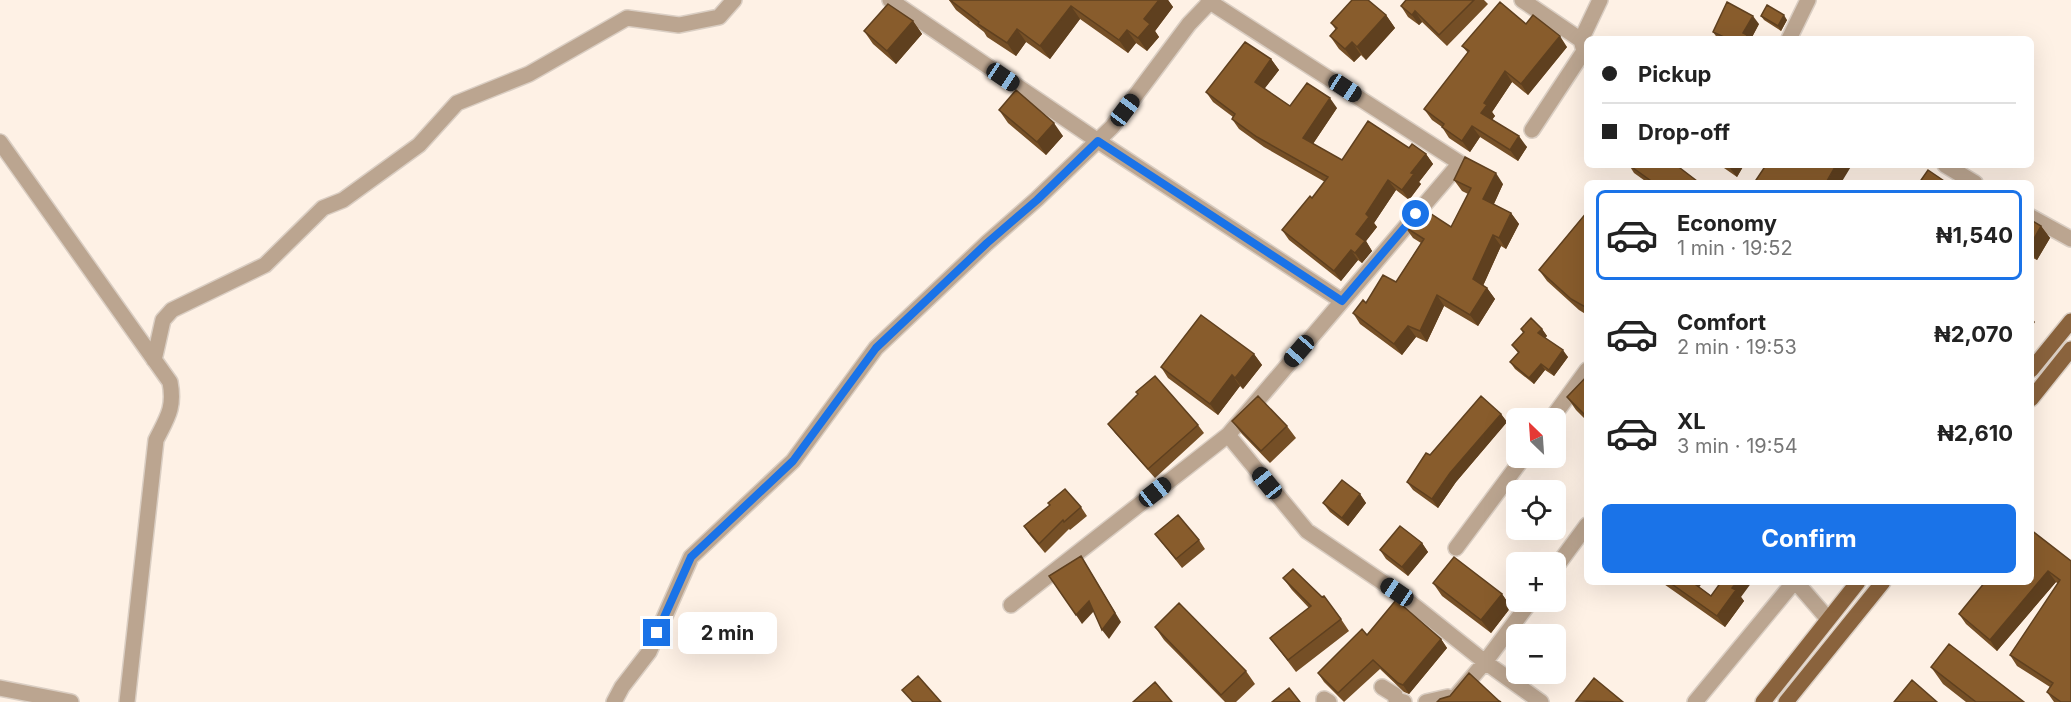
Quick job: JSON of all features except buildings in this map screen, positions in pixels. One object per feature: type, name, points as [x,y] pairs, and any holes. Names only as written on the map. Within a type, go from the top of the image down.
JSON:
[{"type":"main road","points":[[2034,366],[2071,321]]},
{"type":"main road","points":[[2034,395],[2071,349]]},
{"type":"main road","points":[[1763,702],[1856,585]]},
{"type":"main road","points":[[1786,702],[1881,585]]},
{"type":"street","points":[[154,360],[164,320],[172,310],[265,265],[323,208],[344,200],[420,145],[457,103],[529,74],[627,18],[679,25],[719,17],[734,0]]},
{"type":"street","points":[[890,0],[1098,141],[1342,301]]},
{"type":"street","points":[[1522,0],[1581,40],[1584,51],[1532,130]]},
{"type":"street","points":[[1581,40],[1600,0]]},
{"type":"street","points":[[1790,36],[1808,0]]},
{"type":"street","points":[[614,702],[622,687],[649,652],[691,557],[793,461],[876,348],[987,243],[1037,200],[1112,127],[1189,24],[1209,1],[1460,162],[1228,435],[1011,605]]},
{"type":"street","points":[[0,142],[170,382],[173,398],[168,418],[156,440],[127,702]]},
{"type":"street","points":[[1950,168],[1970,180]]},
{"type":"street","points":[[2034,219],[2071,239]]},
{"type":"street","points":[[1559,408],[1584,374]]},
{"type":"street","points":[[1228,435],[1307,531],[1397,592],[1485,662],[1541,702]]},
{"type":"street","points":[[1456,548],[1516,468]]},
{"type":"street","points":[[1566,553],[1584,529]]},
{"type":"street","points":[[1695,702],[1792,585]]},
{"type":"street","points":[[1798,585],[1828,619]]},
{"type":"street","points":[[1426,702],[1448,697],[1453,700],[1522,612]]},
{"type":"street","points":[[0,688],[71,702]]},
{"type":"street","points":[[1324,702],[1324,699],[1329,702]]},
{"type":"route","points":[[657,633],[691,557],[793,461],[876,348],[1098,141],[1342,301],[1416,214]]}]
